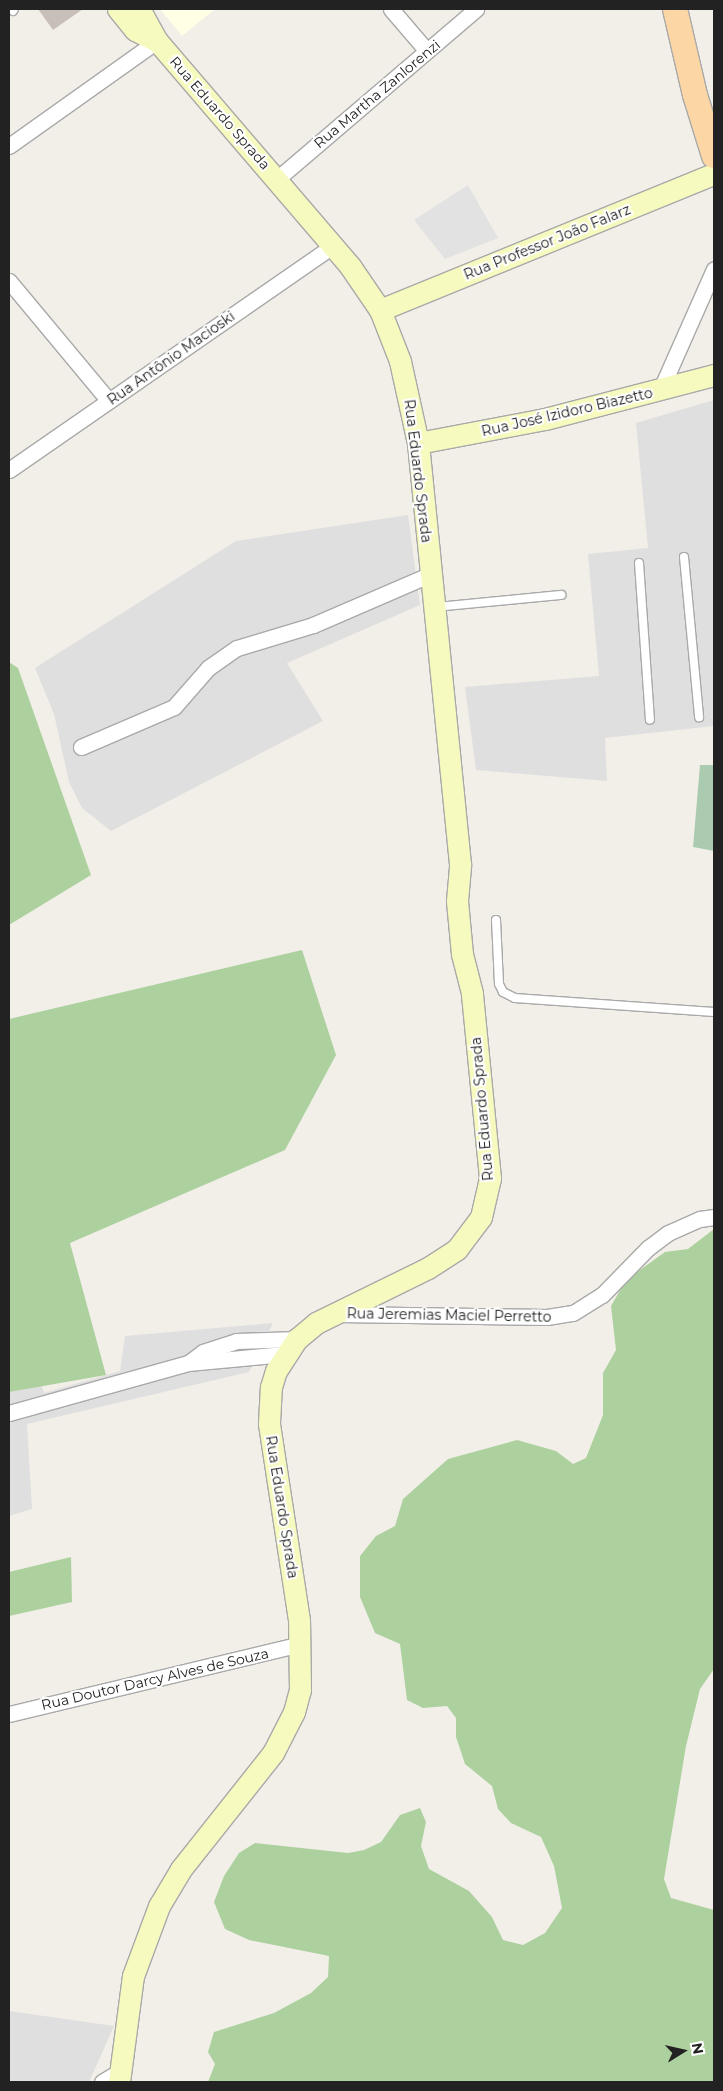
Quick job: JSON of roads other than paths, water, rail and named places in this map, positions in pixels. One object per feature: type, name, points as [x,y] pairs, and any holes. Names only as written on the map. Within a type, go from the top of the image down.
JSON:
[{"type":"main road","name":"Rua Eduardo Sprada","points":[[118,9],[136,30],[158,41]]},
{"type":"main road","name":"Rua Eduardo Sprada","points":[[120,2076],[134,1976],[148,1929],[181,1869],[259,1773],[284,1733],[300,1690],[301,1644],[269,1423],[271,1387],[291,1347],[330,1314],[444,1259],[471,1234],[481,1216],[488,1197],[489,1163],[472,993],[462,954],[458,910],[460,864],[418,443],[400,361],[380,310],[334,245],[158,41],[149,20],[139,9]]},
{"type":"main road","points":[[675,9],[695,95],[714,156]]},
{"type":"main road","name":"Rua Professor João Falarz","points":[[380,310],[714,174]]},
{"type":"main road","name":"Rua José Izidoro Biazetto","points":[[418,443],[545,419],[660,391],[714,375]]},
{"type":"street","points":[[390,9],[427,51]]},
{"type":"street","name":"Rua Martha Zanlorenzi","points":[[277,179],[476,9]]},
{"type":"street","points":[[9,146],[158,41]]},
{"type":"street","name":"Rua Antônio Macioski","points":[[9,470],[334,245]]},
{"type":"street","points":[[660,391],[714,269]]},
{"type":"street","points":[[9,281],[109,401]]},
{"type":"street","points":[[81,747],[174,707],[208,668],[236,648],[332,618],[430,574]]},
{"type":"street","name":"Rua Jeremias Maciel Perretto","points":[[330,1314],[547,1317],[573,1313],[602,1295],[648,1248],[668,1233],[700,1219],[714,1217]]},
{"type":"street","points":[[9,1413],[188,1363],[291,1347]]},
{"type":"street","name":"Rua Doutor Darcy Alves de Souza","points":[[9,1714],[301,1644]]},
{"type":"street","points":[[102,2082],[120,2076]]},
{"type":"lane","points":[[684,557],[699,717]]},
{"type":"lane","points":[[639,563],[650,720]]},
{"type":"lane","points":[[434,607],[562,595]]},
{"type":"lane","points":[[496,920],[499,984],[508,995],[714,1012]]}]
